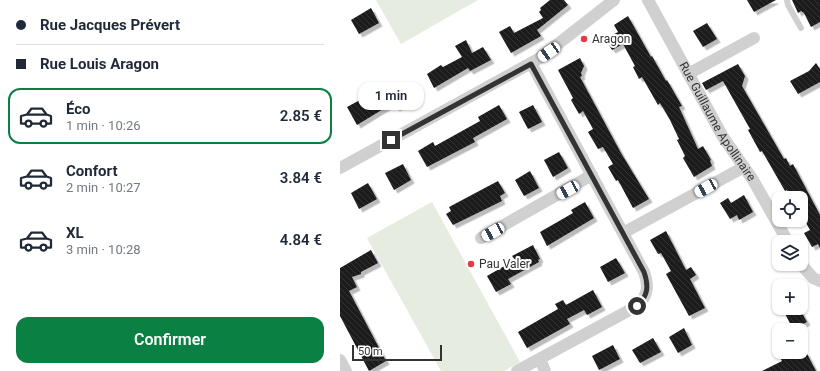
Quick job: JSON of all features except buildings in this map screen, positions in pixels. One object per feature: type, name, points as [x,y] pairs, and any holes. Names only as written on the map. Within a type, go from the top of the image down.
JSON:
[{"type":"street","points":[[340,168],[531,64],[549,52],[614,0]]},
{"type":"street","name":"Rue Guillaume Apollinaire","points":[[648,0],[723,137],[744,167],[764,207],[783,235]]},
{"type":"street","points":[[688,74],[757,37]]},
{"type":"street","points":[[517,371],[637,306],[645,297],[650,278],[623,233],[531,64]]},
{"type":"street","points":[[623,233],[744,167]]},
{"type":"street","points":[[481,238],[592,176]]},
{"type":"street","points":[[806,271],[813,278],[820,281]]},
{"type":"street","points":[[540,359],[545,371]]},
{"type":"street","points":[[340,360],[346,371]]},
{"type":"lane","points":[[787,0],[788,5],[801,28]]},
{"type":"shaded area","points":[[376,0],[478,0],[401,44]]},
{"type":"shaded area","points":[[432,202],[520,362],[504,371],[441,371],[367,238]]},
{"type":"place","name":"Aragon","points":[[584,39]]},
{"type":"place","name":"Pau Valer","points":[[471,264]]},
{"type":"route","points":[[391,140],[531,64],[644,272],[647,290],[645,297],[637,306]]}]
